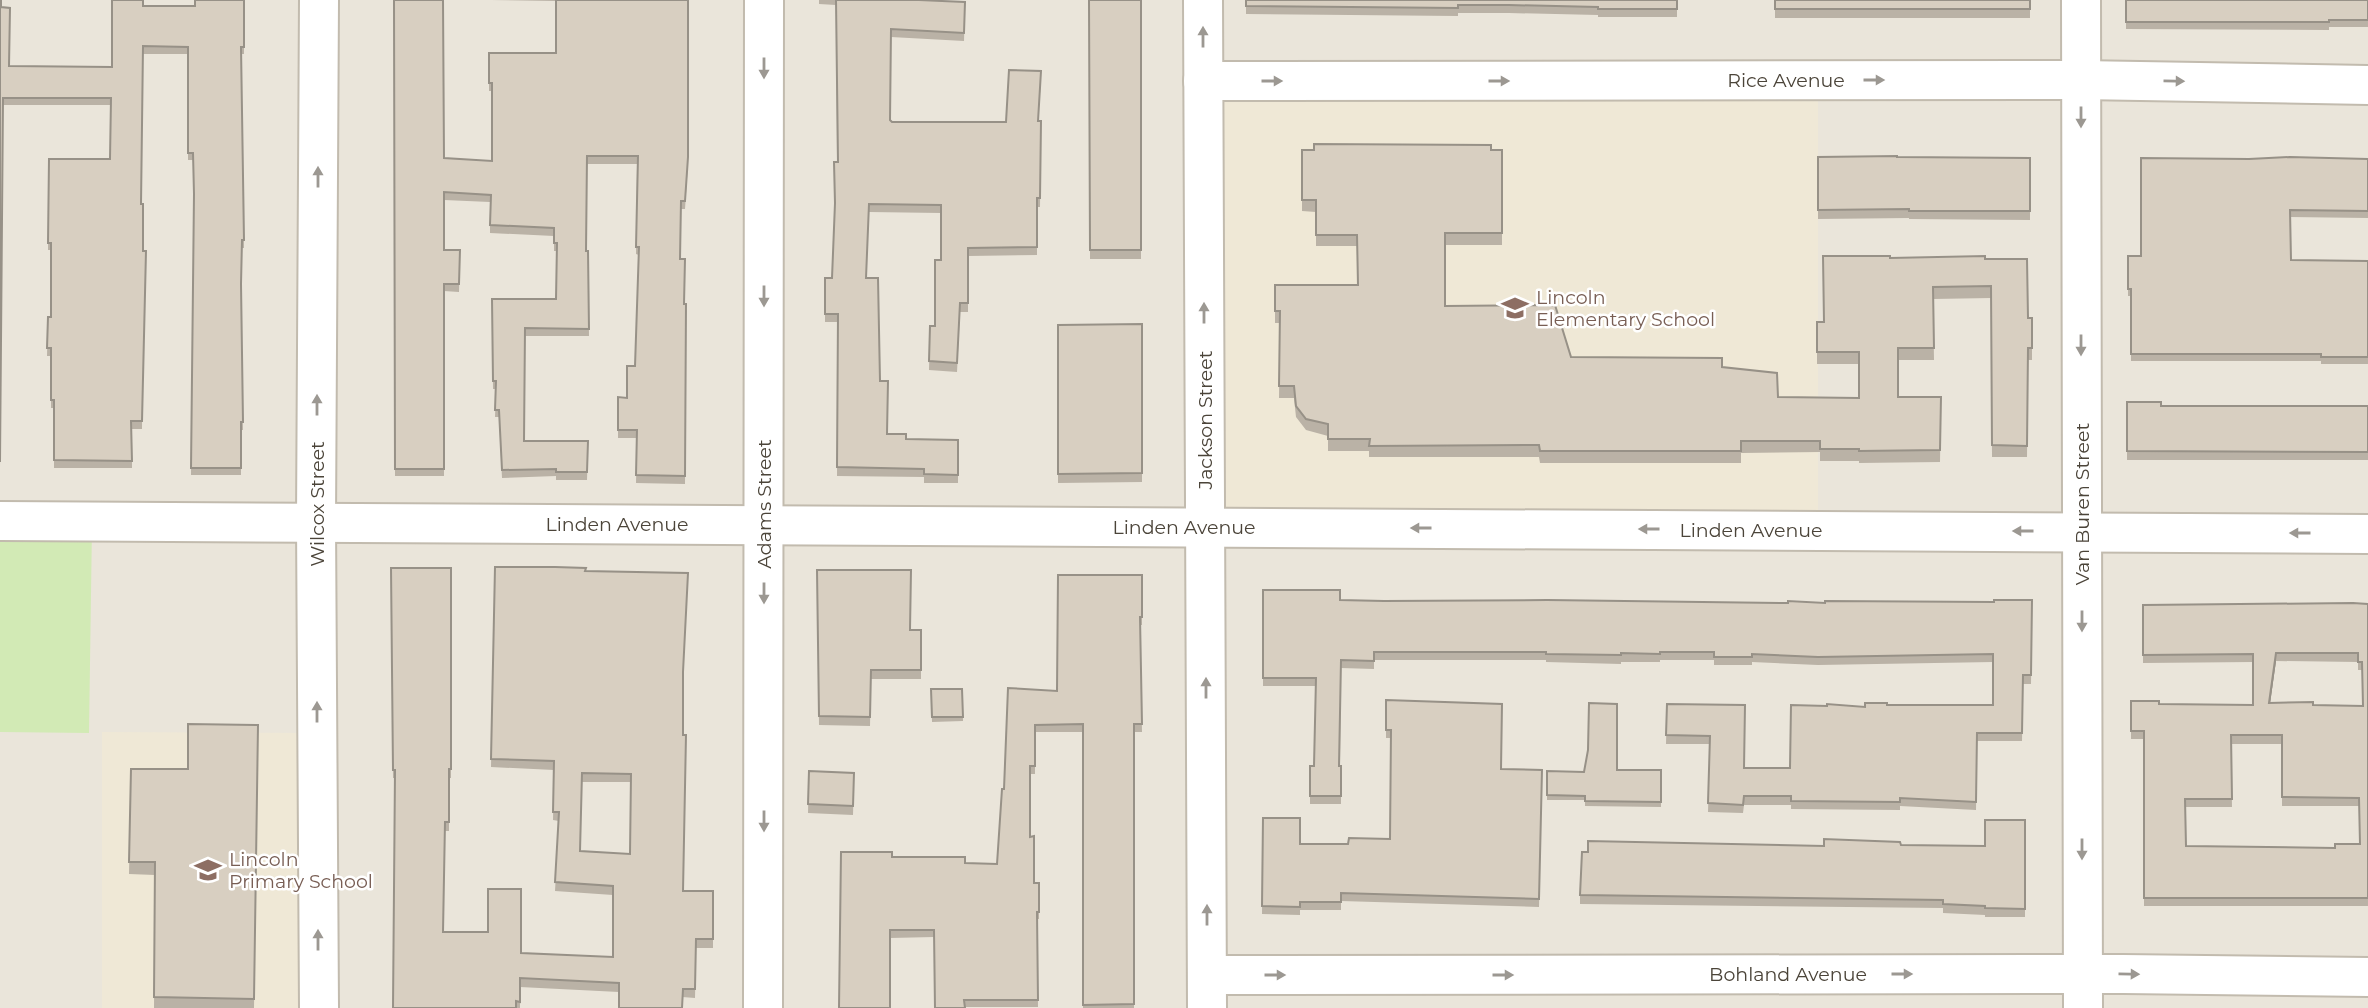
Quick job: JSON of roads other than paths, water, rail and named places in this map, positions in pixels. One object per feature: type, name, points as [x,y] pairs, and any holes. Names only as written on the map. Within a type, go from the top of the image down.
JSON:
[{"type":"street","name":"Wilcox Street","points":[[319,0],[316,522],[319,1008]]},
{"type":"street","name":"Adams Street","points":[[763,1008],[764,0]]},
{"type":"street","name":"Jackson Street","points":[[1203,0],[1207,991]]},
{"type":"street","name":"Van Buren Street","points":[[2081,0],[2082,991]]},
{"type":"street","name":"Rice Avenue","points":[[1203,82],[2081,80],[2368,85]]},
{"type":"street","name":"Linden Avenue","points":[[0,521],[2368,534]]},
{"type":"street","name":"Bohland Avenue","points":[[1207,991],[2082,991],[2368,977]]},
{"type":"place","name":"Lincoln Elementary School","points":[[1515,308]]},
{"type":"place","name":"Lincoln Primary School","points":[[208,870]]}]
